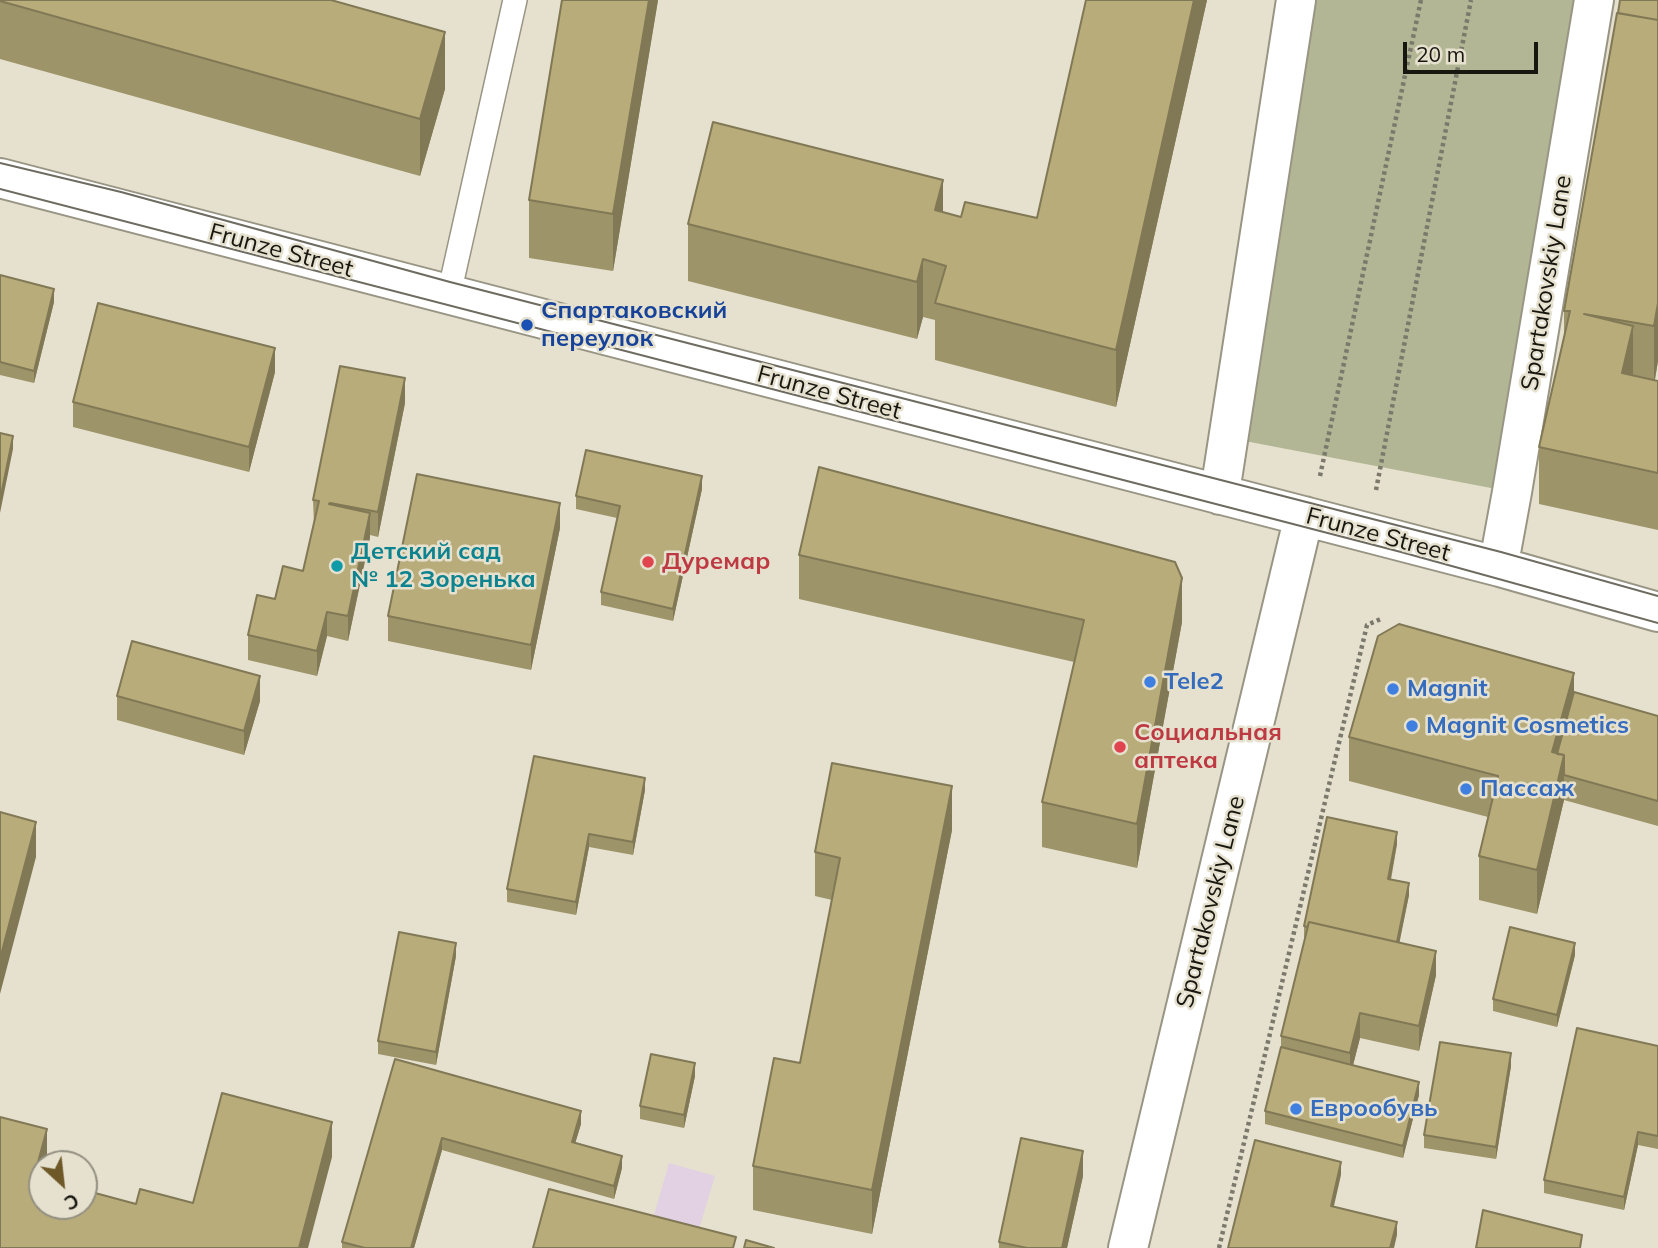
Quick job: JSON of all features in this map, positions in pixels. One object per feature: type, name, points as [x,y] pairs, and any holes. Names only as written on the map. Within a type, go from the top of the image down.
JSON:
[{"type":"street","points":[[1220,495],[1296,0]]},
{"type":"street","name":"Spartakovskiy Lane","points":[[1500,566],[1594,0]]},
{"type":"street","name":"Frunze Street","points":[[0,178],[1500,566],[1658,611]]},
{"type":"street","name":"Spartakovskiy Lane","points":[[1128,1248],[1304,516]]},
{"type":"lane","points":[[449,294],[515,0]]},
{"type":"path","points":[[1319,479],[1421,0]]},
{"type":"path","points":[[1365,488],[1376,491],[1471,0]]},
{"type":"path","points":[[1219,1248],[1367,625],[1383,618]]},
{"type":"shaded area","points":[[669,1163],[715,1176],[699,1229],[654,1215]]},
{"type":"green space","points":[[1296,0],[1594,0],[1512,492],[1229,438]]},
{"type":"building","points":[[0,0],[331,0],[445,32],[420,119]]},
{"type":"building","points":[[562,0],[649,0],[613,214],[529,200]]},
{"type":"building","points":[[1086,0],[1194,0],[1116,350],[935,303],[946,266],[923,259],[917,282],[688,224],[713,122],[943,180],[935,210],[961,217],[965,202],[1037,218]]},
{"type":"building","points":[[1620,0],[1658,0],[1658,20],[1618,13]]},
{"type":"building","points":[[1617,13],[1658,20],[1658,303],[1654,326],[1584,314],[1633,326],[1622,373],[1658,381],[1658,473],[1539,447],[1570,311],[1564,311]]},
{"type":"building","points":[[0,275],[54,289],[34,371],[0,362]]},
{"type":"building","points":[[98,303],[275,348],[249,447],[73,402]]},
{"type":"building","points":[[340,366],[405,378],[378,512],[329,504],[370,513],[348,616],[327,612],[317,651],[248,635],[257,595],[275,599],[283,566],[303,571],[319,501],[313,500]]},
{"type":"building","points":[[0,433],[13,436],[0,500]]},
{"type":"building","name":"Дуремар","points":[[586,450],[702,476],[673,609],[601,592],[620,506],[576,496]]},
{"type":"building","points":[[819,467],[1175,562],[1182,578],[1137,824],[1042,802],[1084,620],[799,555]]},
{"type":"building","points":[[417,474],[560,503],[531,645],[388,616]]},
{"type":"building","name":"Пассаж","points":[[1399,624],[1574,673],[1552,752],[1564,755],[1537,870],[1479,856],[1498,776],[1349,737],[1378,636]]},
{"type":"building","points":[[132,641],[260,676],[244,731],[117,696]]},
{"type":"building","points":[[1574,692],[1658,716],[1658,801],[1564,775],[1564,755],[1557,754]]},
{"type":"building","points":[[534,756],[645,778],[633,842],[589,834],[576,902],[507,889]]},
{"type":"building","points":[[832,763],[952,786],[872,1190],[753,1166],[774,1058],[800,1063],[840,858],[815,852]]},
{"type":"building","points":[[0,812],[36,822],[0,959]]},
{"type":"building","points":[[1327,817],[1397,832],[1388,879],[1409,883],[1397,942],[1309,922],[1307,927],[1304,926]]},
{"type":"building","points":[[1309,922],[1436,951],[1419,1026],[1360,1013],[1350,1053],[1281,1036]]},
{"type":"building","points":[[1510,927],[1575,943],[1557,1015],[1493,999]]},
{"type":"building","points":[[399,932],[456,943],[436,1052],[378,1041]]},
{"type":"building","points":[[1577,1028],[1658,1046],[1658,1136],[1638,1132],[1624,1197],[1544,1180]]},
{"type":"building","points":[[1440,1042],[1511,1053],[1496,1147],[1424,1135]]},
{"type":"building","points":[[1281,1047],[1419,1082],[1403,1146],[1265,1111]]},
{"type":"building","points":[[651,1054],[695,1063],[684,1115],[640,1106]]},
{"type":"building","points":[[395,1059],[581,1111],[572,1142],[622,1156],[614,1186],[442,1138],[411,1248],[365,1248],[342,1242]]},
{"type":"building","points":[[222,1093],[332,1122],[299,1248],[0,1248],[0,1117],[47,1129],[41,1150],[28,1150],[28,1220],[98,1220],[98,1194],[136,1204],[140,1189],[193,1203]]},
{"type":"building","points":[[1021,1138],[1083,1151],[1062,1248],[1027,1248],[999,1242]]},
{"type":"building","points":[[1255,1140],[1341,1162],[1331,1206],[1397,1222],[1390,1248],[1228,1248]]},
{"type":"building","points":[[549,1189],[736,1237],[733,1248],[533,1248]]},
{"type":"building","points":[[1483,1210],[1582,1235],[1580,1248],[1476,1248]]},
{"type":"building","points":[[746,1240],[774,1248],[744,1248]]},
{"type":"tram line","points":[[0,163],[121,192],[450,282],[1501,552],[1658,596]]},
{"type":"tram line","points":[[0,189],[1401,552],[1658,623]]},
{"type":"place","name":"Спартаковский переулок","points":[[527,325]]},
{"type":"place","name":"Дуремар","points":[[648,562]]},
{"type":"place","name":"Детский сад № 12 Зоренька","points":[[337,566]]},
{"type":"place","name":"Tele2","points":[[1150,682]]},
{"type":"place","name":"Magnit","points":[[1393,689]]},
{"type":"place","name":"Magnit Cosmetics","points":[[1412,726]]},
{"type":"place","name":"Социальная аптека","points":[[1120,747]]},
{"type":"place","name":"Пассаж","points":[[1466,789]]},
{"type":"place","name":"Еврообувь","points":[[1296,1109]]}]
